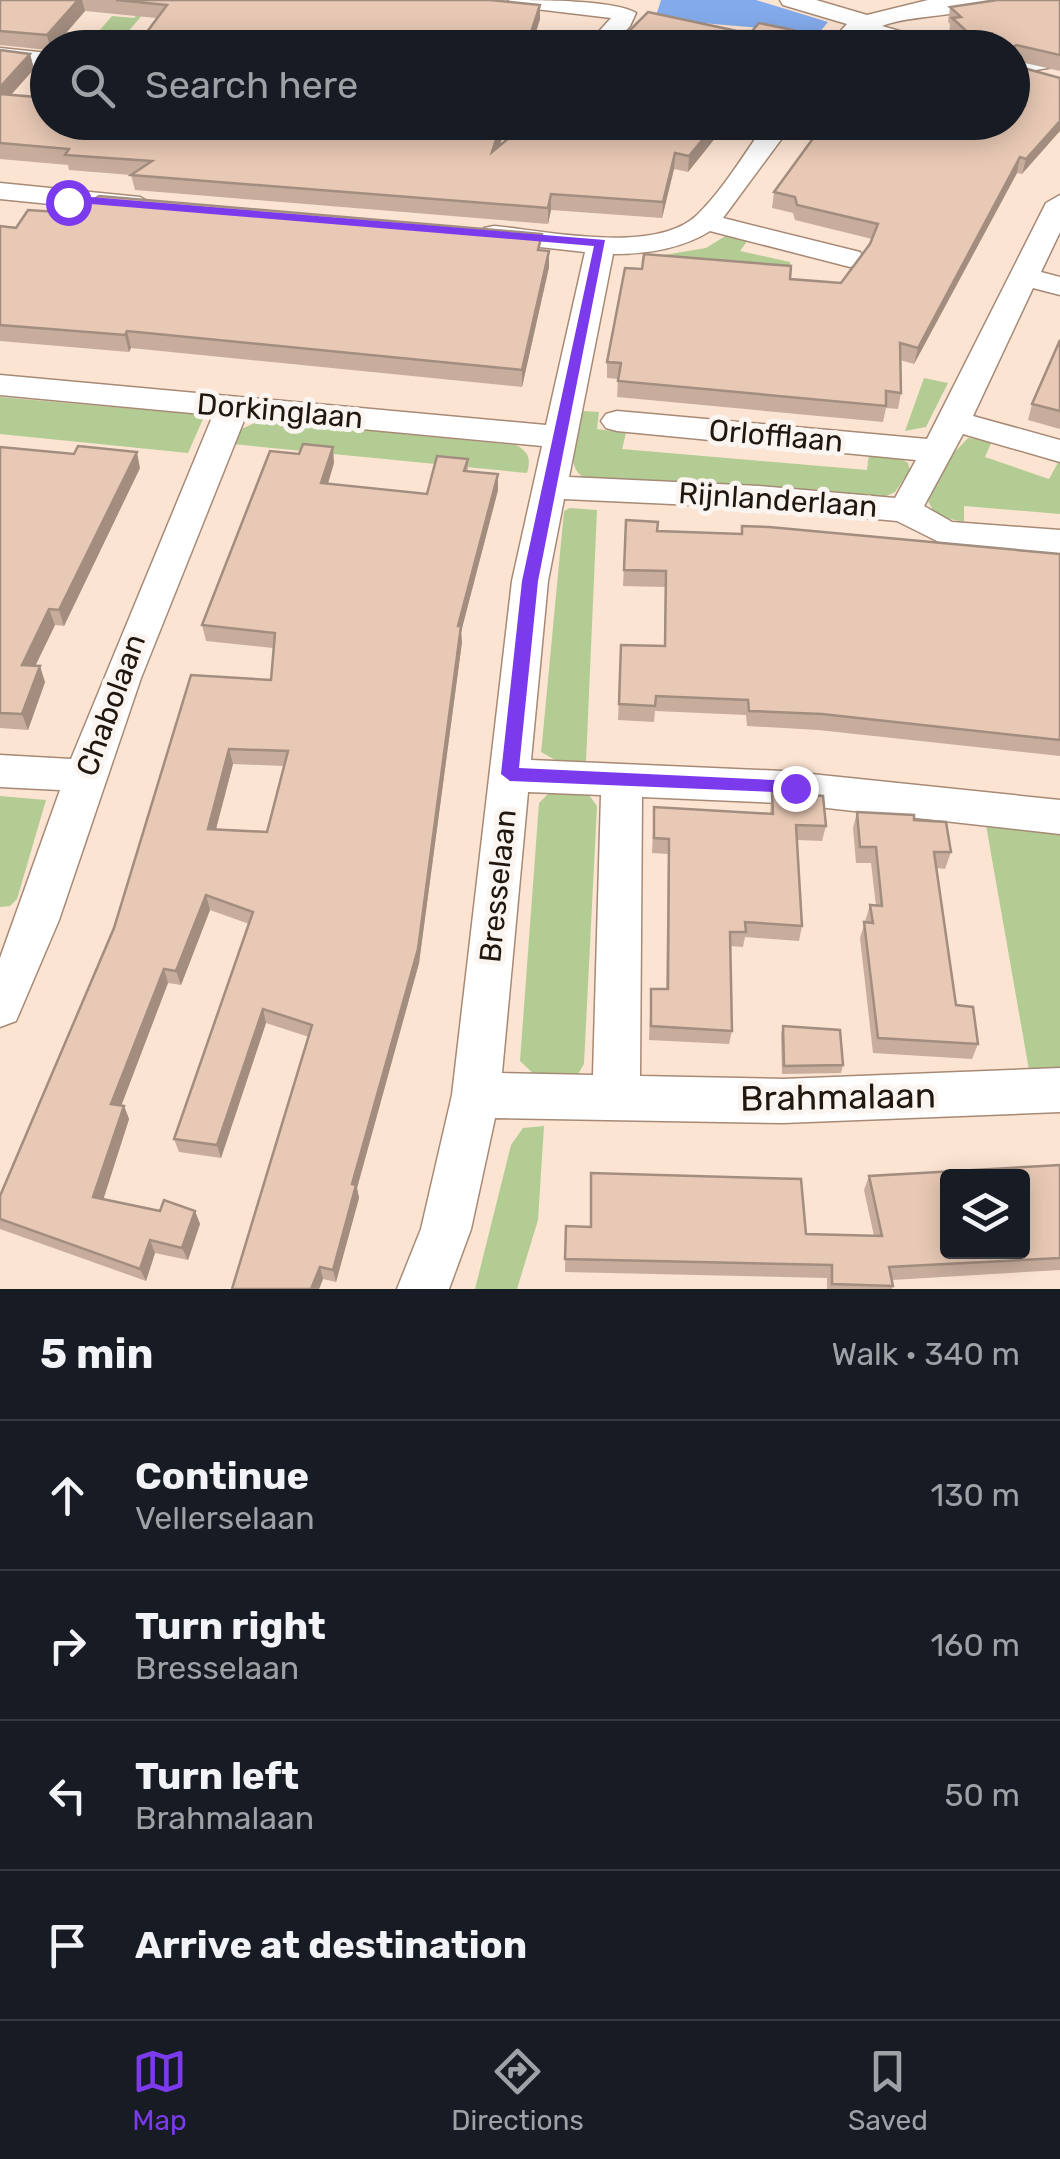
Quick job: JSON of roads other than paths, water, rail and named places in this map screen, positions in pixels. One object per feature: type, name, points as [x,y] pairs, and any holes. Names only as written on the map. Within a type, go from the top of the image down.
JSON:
[{"type":"street","points":[[520,0],[624,13],[613,30]]},
{"type":"street","points":[[791,0],[878,30]]},
{"type":"street","points":[[854,30],[860,24],[984,0]]},
{"type":"street","points":[[0,55],[30,58]]},
{"type":"street","points":[[1030,65],[1060,59]]},
{"type":"street","points":[[1030,74],[1060,83]]},
{"type":"street","points":[[464,232],[628,245],[673,241],[706,222],[768,140]]},
{"type":"street","points":[[0,194],[170,207]]},
{"type":"street","points":[[904,510],[954,421],[1060,205]]},
{"type":"street","points":[[706,222],[850,258]]},
{"type":"street","name":"Bresselaan","points":[[424,1289],[446,1229],[476,1095],[530,581],[601,243]]},
{"type":"street","points":[[1025,277],[1060,286]]},
{"type":"street","name":"Dorkinglaan","points":[[0,384],[559,438]]},
{"type":"street","name":"Chabolaan","points":[[0,1007],[14,947],[85,776],[149,600],[233,407]]},
{"type":"street","name":"Orlofflaan","points":[[617,421],[936,451]]},
{"type":"street","points":[[954,421],[1060,450]]},
{"type":"street","name":"Rijnlanderlaan","points":[[550,487],[759,496],[904,510],[945,532],[1060,542]]},
{"type":"street","points":[[0,771],[85,776]]},
{"type":"street","points":[[510,774],[782,787],[1060,817]]},
{"type":"street","points":[[616,1098],[622,779]]},
{"type":"street","name":"Brahmalaan","points":[[476,1095],[783,1100],[1060,1090]]},
{"type":"water","points":[[661,0],[756,0],[828,22],[821,30],[784,30],[655,19]]}]
